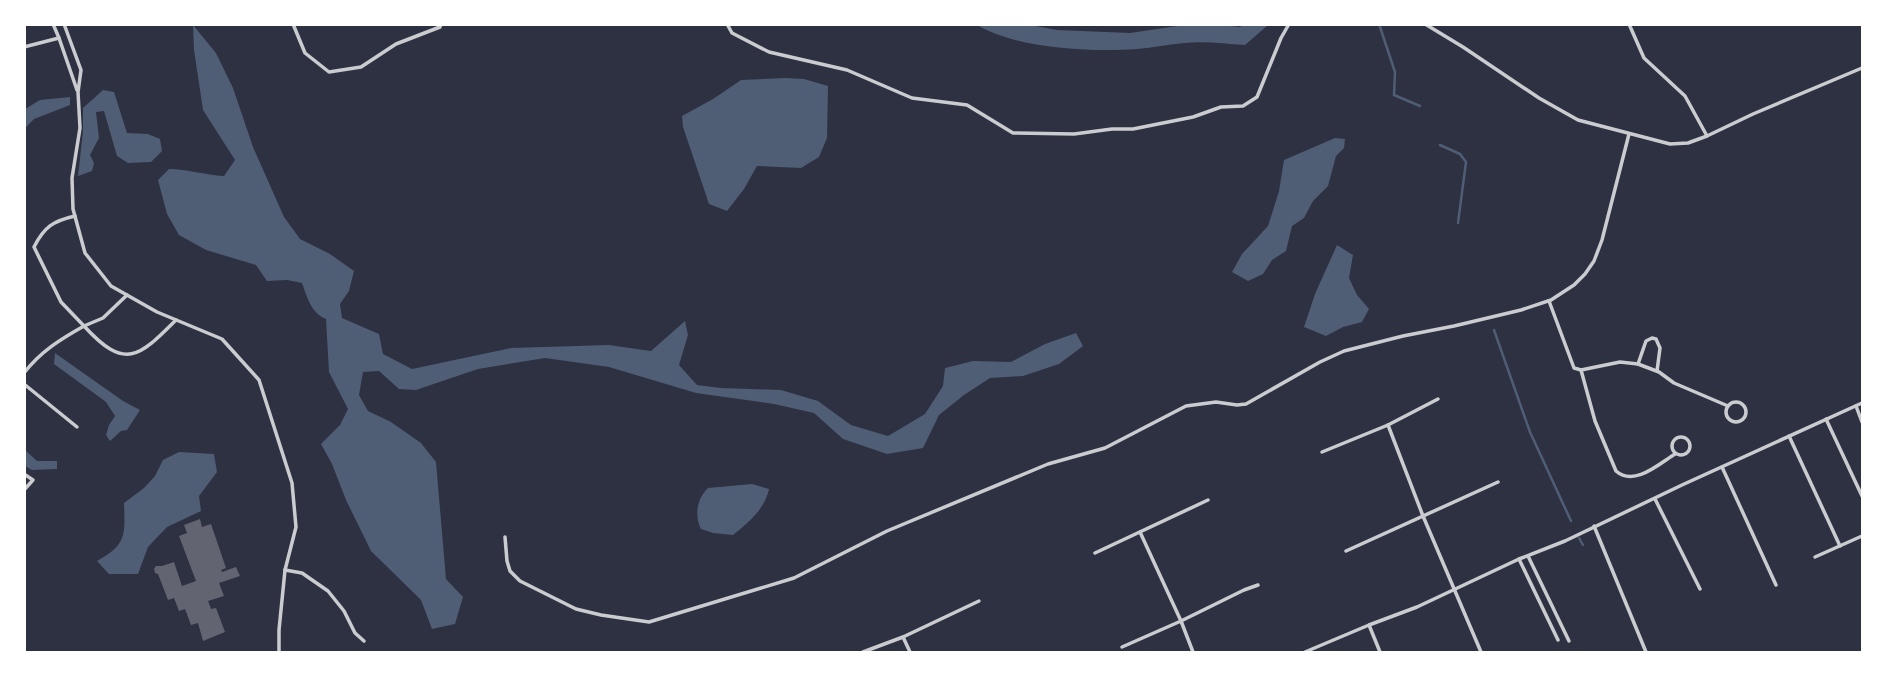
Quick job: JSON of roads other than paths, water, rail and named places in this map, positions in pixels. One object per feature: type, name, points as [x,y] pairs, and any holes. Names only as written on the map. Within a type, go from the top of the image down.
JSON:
[{"type":"street","points":[[53,24],[78,92]]},
{"type":"street","points":[[64,24],[81,70],[78,92],[80,128],[72,178],[73,209],[85,253],[111,286],[157,312],[222,339],[259,380],[292,483],[296,527],[285,570],[279,653]]},
{"type":"street","points":[[293,24],[304,53],[329,72],[361,66],[396,44],[440,27],[441,24]]},
{"type":"street","points":[[727,24],[732,33],[769,52],[847,70],[912,98],[967,105],[1013,133],[1074,134],[1133,129],[1193,117],[1221,107],[1243,106],[1257,97],[1289,24]]},
{"type":"street","points":[[1424,24],[1578,121],[1670,144],[1688,143],[1707,136],[1863,68]]},
{"type":"street","points":[[1629,24],[1644,58],[1685,96],[1707,136]]},
{"type":"street","points":[[24,47],[59,38]]},
{"type":"street","points":[[505,537],[510,571],[520,581],[576,609],[649,622],[794,578],[887,531],[1048,464],[1105,449],[1186,405],[1216,402],[1246,404],[1320,362],[1344,352],[1402,336],[1454,327],[1549,301],[1574,285],[1586,274],[1594,261],[1602,240],[1629,134]]},
{"type":"street","points":[[75,216],[63,219],[42,232],[34,247],[61,302],[98,341],[124,355],[136,354],[154,342],[176,320]]},
{"type":"street","points":[[24,373],[34,360],[55,342],[103,318],[127,295]]},
{"type":"street","points":[[1549,301],[1574,368],[1581,370],[1620,362],[1638,364],[1728,406]]},
{"type":"street","points":[[1638,364],[1646,341],[1656,339],[1660,348],[1657,371]]},
{"type":"street","points":[[1581,370],[1595,421],[1620,475],[1630,477],[1644,473],[1675,454],[1681,456],[1689,452],[1691,446],[1686,439],[1675,439],[1672,448],[1675,454]]},
{"type":"street","points":[[24,384],[77,428]]},
{"type":"street","points":[[1322,452],[1388,425],[1437,399]]},
{"type":"street","points":[[1733,402],[1742,404],[1745,410],[1743,419],[1737,422],[1728,418],[1728,406],[1733,402]]},
{"type":"street","points":[[1306,653],[1417,607],[1863,403]]},
{"type":"street","points":[[1856,406],[1863,422]]},
{"type":"street","points":[[1826,419],[1863,496]]},
{"type":"street","points":[[1388,425],[1481,653]]},
{"type":"street","points":[[1789,436],[1840,545]]},
{"type":"street","points":[[1721,467],[1776,585]]},
{"type":"street","points":[[24,474],[33,480],[24,490]]},
{"type":"street","points":[[1346,551],[1498,482]]},
{"type":"street","points":[[1655,499],[1700,589]]},
{"type":"street","points":[[1095,553],[1208,500]]},
{"type":"street","points":[[1594,526],[1646,653]]},
{"type":"street","points":[[1140,532],[1193,653]]},
{"type":"street","points":[[1815,557],[1863,536]]},
{"type":"street","points":[[1528,556],[1569,641]]},
{"type":"street","points":[[1520,559],[1558,640]]},
{"type":"street","points":[[285,570],[302,573],[328,591],[344,611],[355,633],[364,641]]},
{"type":"street","points":[[1122,647],[1258,585]]},
{"type":"street","points":[[863,653],[979,601]]},
{"type":"street","points":[[1369,625],[1380,653]]},
{"type":"street","points":[[903,636],[910,653]]},
{"type":"water","points":[[193,25],[216,53],[233,88],[253,147],[284,217],[300,239],[330,254],[354,271],[349,291],[340,304],[342,318],[379,334],[383,354],[412,369],[511,348],[609,345],[651,351],[685,321],[688,335],[679,365],[697,385],[781,390],[818,401],[851,425],[888,436],[925,414],[943,386],[945,368],[973,361],[1011,362],[1045,344],[1076,333],[1083,346],[1059,364],[1023,376],[990,378],[939,415],[923,448],[887,454],[843,439],[814,413],[774,404],[696,393],[609,367],[545,358],[478,369],[416,390],[399,389],[379,371],[363,372],[359,395],[368,411],[391,422],[421,443],[436,462],[446,579],[463,597],[455,624],[432,629],[421,600],[371,551],[321,444],[340,425],[348,409],[329,372],[326,319],[313,309],[302,283],[287,280],[267,281],[256,265],[206,250],[179,235],[167,214],[158,180],[169,169],[224,176],[235,160],[203,110]]},
{"type":"water","points":[[977,25],[1030,25],[1057,30],[1130,33],[1184,25],[1239,27],[1268,25],[1245,45],[1192,42],[1137,49],[1098,50],[1033,44],[994,33]]},
{"type":"water","points":[[804,79],[828,86],[827,138],[819,157],[801,168],[757,166],[727,211],[709,204],[683,127],[682,116],[741,80]]},
{"type":"water","points":[[103,90],[114,92],[127,133],[148,134],[160,139],[162,151],[151,162],[128,163],[117,156],[104,111],[96,112],[99,138],[90,155],[94,163],[92,171],[78,176],[83,108]]},
{"type":"water","points":[[70,97],[70,105],[34,119],[25,128],[25,109],[40,100]]},
{"type":"water","points":[[1335,138],[1345,139],[1344,148],[1336,156],[1328,186],[1313,201],[1304,218],[1292,226],[1286,251],[1272,260],[1263,274],[1248,281],[1232,272],[1242,254],[1268,226],[1279,191],[1284,160]]},
{"type":"water","points":[[1337,245],[1353,255],[1349,278],[1357,295],[1369,309],[1362,322],[1343,327],[1326,336],[1304,327],[1315,294]]},
{"type":"water","points":[[55,353],[140,410],[127,430],[121,431],[110,441],[106,435],[115,416],[106,402],[54,364]]},
{"type":"water","points":[[25,450],[37,461],[57,461],[57,469],[32,470],[25,466]]},
{"type":"water","points":[[179,452],[214,454],[217,472],[199,496],[201,511],[167,527],[148,547],[138,574],[109,574],[97,561],[114,549],[122,538],[124,503],[155,476],[163,460]]},
{"type":"water","points":[[752,484],[769,489],[760,509],[744,526],[733,535],[701,529],[698,507],[708,488]]},
{"type":"waterway","points":[[1379,24],[1395,72],[1394,95],[1420,106]]},
{"type":"waterway","points":[[1440,145],[1460,154],[1466,162],[1458,223]]},
{"type":"waterway","points":[[1494,330],[1530,432],[1571,521]]},
{"type":"waterway","points":[[1579,538],[1583,545]]}]
